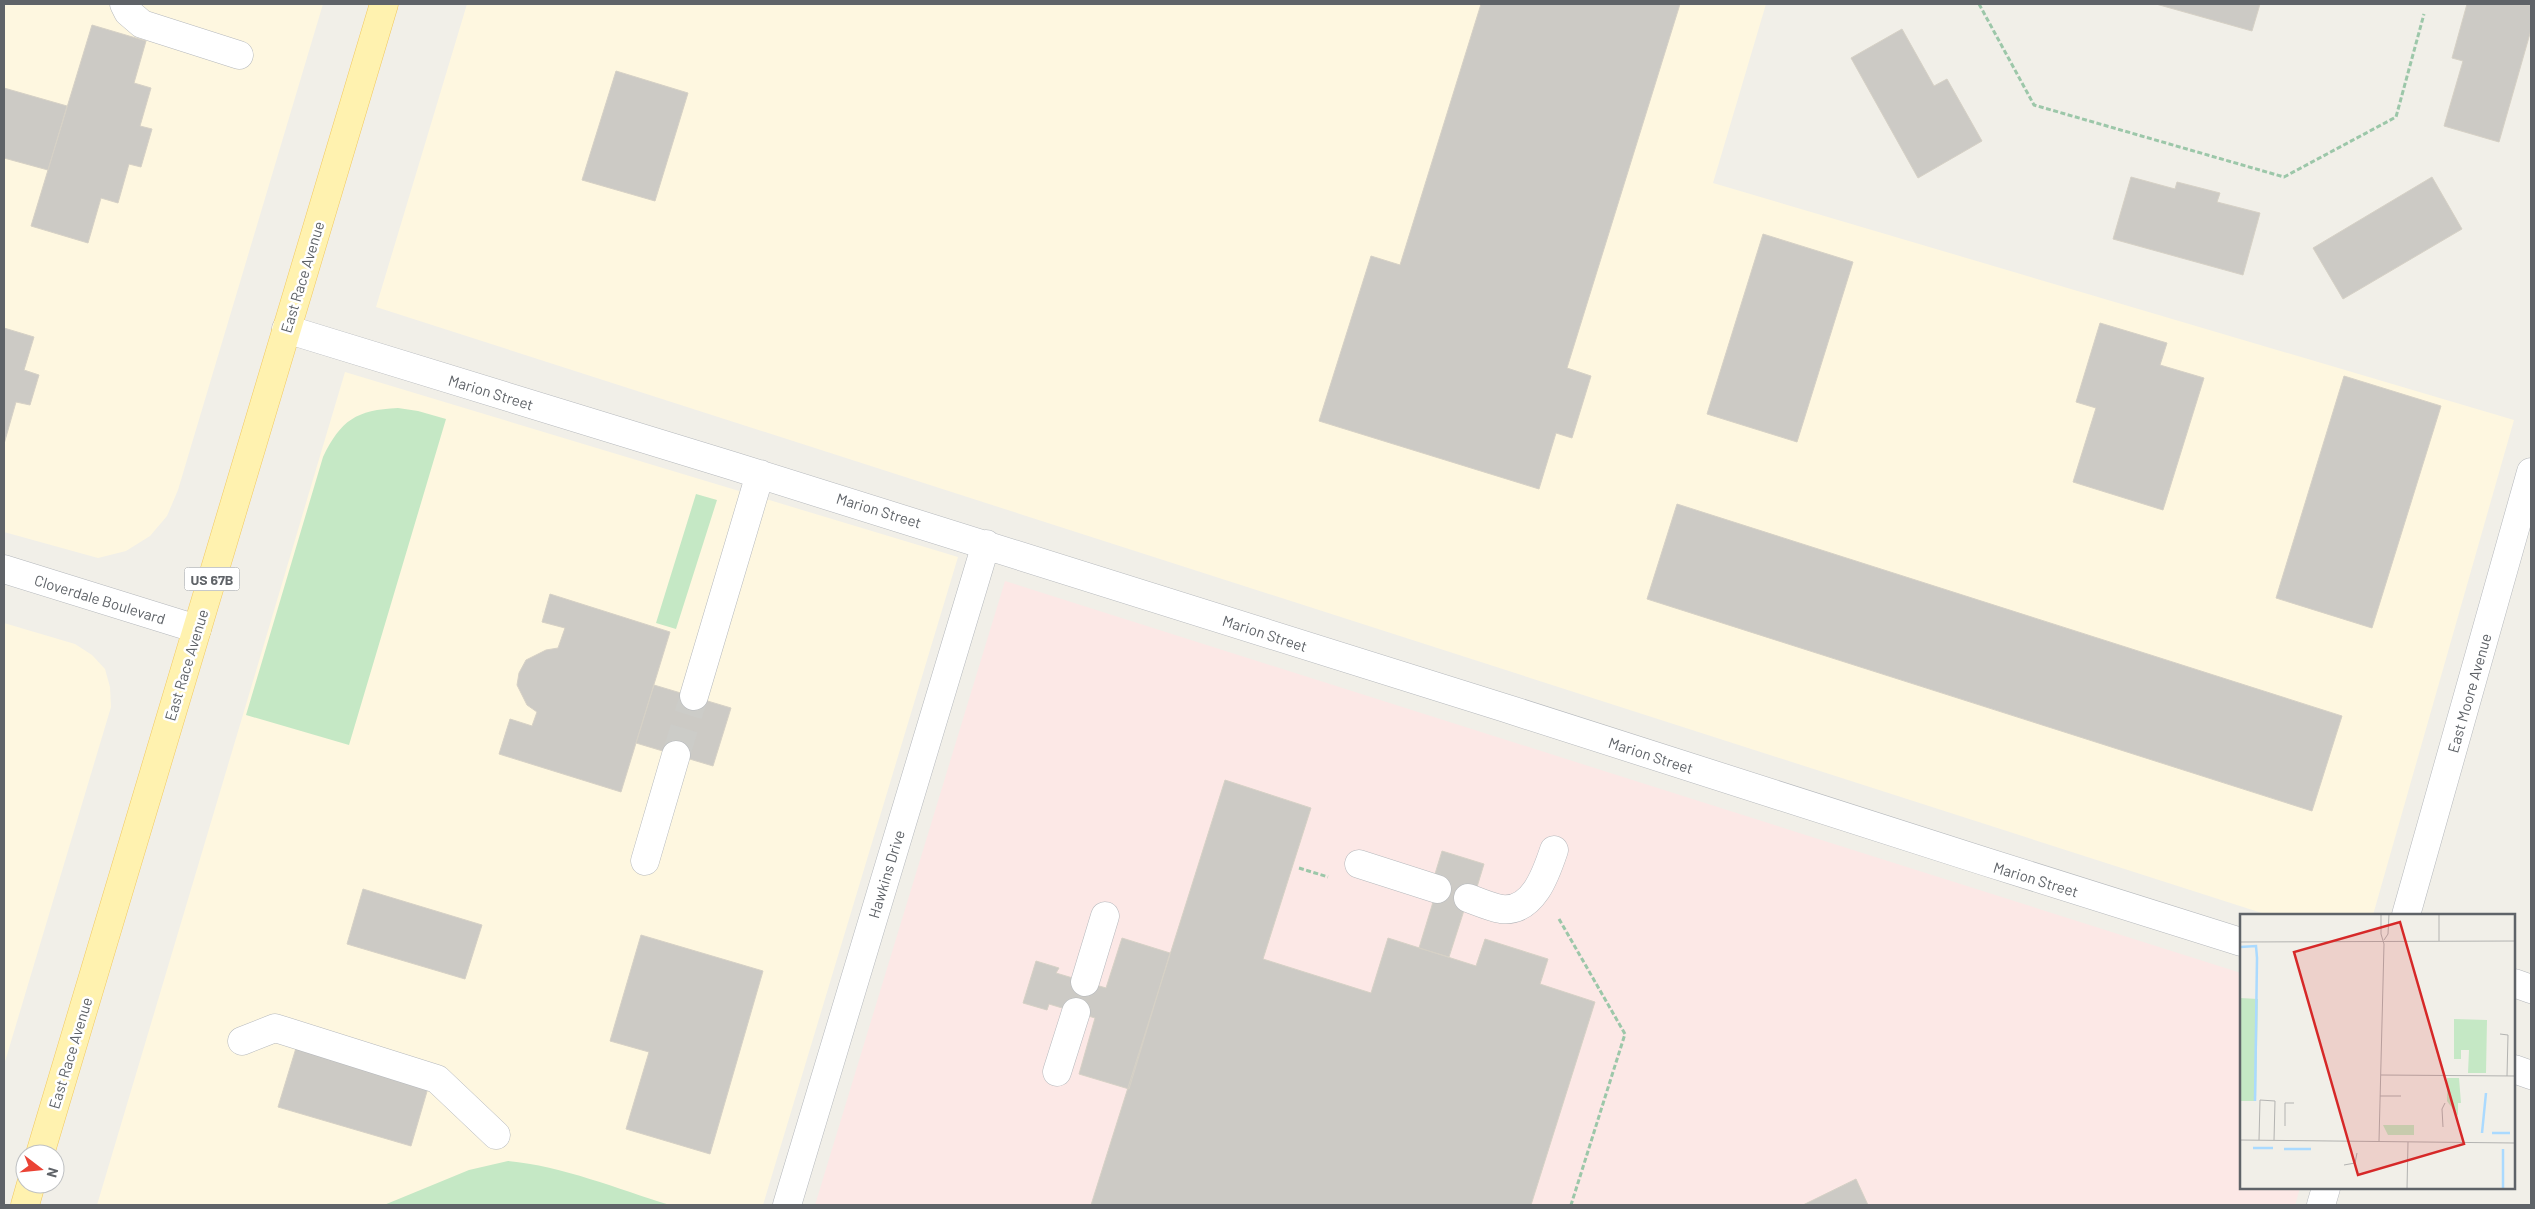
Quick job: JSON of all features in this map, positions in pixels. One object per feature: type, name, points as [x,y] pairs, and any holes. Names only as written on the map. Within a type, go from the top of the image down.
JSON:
[{"type":"main road","name":"East Race Avenue","points":[[43,1144],[384,4]]},
{"type":"street","points":[[124,4],[128,12],[142,24],[238,55]]},
{"type":"street","name":"Marion Street","points":[[286,329],[986,544],[1501,706],[1899,836],[2240,942]]},
{"type":"street","name":"East Moore Avenue","points":[[2406,914],[2531,472]]},
{"type":"street","points":[[694,696],[760,474]]},
{"type":"street","name":"Hawkins Drive","points":[[787,1205],[986,544]]},
{"type":"street","name":"Cloverdale Boulevard","points":[[4,569],[197,629]]},
{"type":"street","points":[[645,860],[676,755]]},
{"type":"street","points":[[1468,898],[1502,909],[1516,908],[1526,902],[1537,890],[1547,872],[1554,850]]},
{"type":"street","points":[[1359,864],[1437,889]]},
{"type":"street","points":[[1085,982],[1105,916]]},
{"type":"street","points":[[2515,983],[2531,989]]},
{"type":"street","points":[[1057,1072],[1076,1012]]},
{"type":"street","points":[[242,1042],[275,1028],[437,1079],[496,1135]]},
{"type":"street","points":[[2515,1069],[2531,1075]]},
{"type":"street","points":[[2321,1205],[2326,1189]]},
{"type":"path","points":[[1979,4],[2034,105],[2284,177],[2396,117],[2424,14]]},
{"type":"path","points":[[1299,868],[1336,880]]},
{"type":"path","points":[[1558,915],[1624,1034],[1572,1205]]},
{"type":"shaded area","points":[[4,4],[323,4],[178,490],[167,516],[150,536],[126,551],[98,558],[4,532]]},
{"type":"shaded area","points":[[467,4],[1766,4],[1713,183],[2514,420],[2373,914],[2265,914],[376,307]]},
{"type":"shaded area","points":[[345,372],[958,557],[763,1205],[97,1205]]},
{"type":"shaded area","points":[[1005,581],[2240,973],[2240,1189],[2300,1189],[2295,1205],[815,1205]]},
{"type":"shaded area","points":[[4,623],[75,644],[92,655],[105,669],[110,687],[111,707],[4,1065]]},
{"type":"green space","points":[[398,408],[418,411],[446,419],[349,745],[246,715],[323,457],[336,434],[352,419],[371,411]]},
{"type":"green space","points":[[696,494],[717,500],[676,629],[656,623]]},
{"type":"green space","points":[[508,1161],[569,1173],[670,1205],[384,1205],[469,1170]]},
{"type":"building","points":[[1481,4],[1680,4],[1567,368],[1591,376],[1572,438],[1556,433],[1539,489],[1319,421],[1371,256],[1400,265]]},
{"type":"building","points":[[2156,4],[2260,4],[2252,31]]},
{"type":"building","points":[[2467,4],[2531,5],[2531,30],[2499,142],[2444,126],[2463,61],[2452,58]]},
{"type":"building","points":[[92,25],[146,41],[134,83],[151,88],[140,126],[152,129],[141,167],[129,164],[118,203],[101,198],[88,243],[31,226]]},
{"type":"building","points":[[1902,29],[1934,86],[1947,79],[1982,141],[1918,178],[1851,58]]},
{"type":"building","points":[[616,71],[688,93],[655,201],[582,180]]},
{"type":"building","points":[[4,88],[67,106],[48,170],[4,158]]},
{"type":"building","points":[[2131,177],[2175,189],[2177,182],[2220,193],[2217,202],[2260,213],[2243,275],[2113,239]]},
{"type":"building","points":[[2432,177],[2462,229],[2343,299],[2313,248]]},
{"type":"building","points":[[1763,234],[1853,262],[1797,442],[1707,414]]},
{"type":"building","points":[[2100,323],[2167,343],[2160,365],[2204,378],[2163,510],[2073,482],[2096,408],[2076,402]]},
{"type":"building","points":[[4,328],[34,337],[24,370],[39,375],[30,405],[16,402],[4,444]]},
{"type":"building","points":[[2344,376],[2441,406],[2372,628],[2276,598]]},
{"type":"building","points":[[1677,504],[2342,716],[2312,811],[1647,599]]},
{"type":"building","points":[[550,594],[670,632],[621,792],[499,754],[510,719],[532,726],[537,712],[527,705],[517,685],[519,673],[526,660],[546,650],[558,648],[565,628],[542,622]]},
{"type":"building","points":[[654,685],[731,708],[713,766],[636,743]]},
{"type":"building","points":[[1225,780],[1311,808],[1263,959],[1371,993],[1388,938],[1476,966],[1485,939],[1548,959],[1540,984],[1595,1002],[1531,1205],[1091,1205]]},
{"type":"building","points":[[1442,851],[1484,864],[1477,887],[1468,898],[1449,957],[1419,948],[1437,889],[1435,874]]},
{"type":"building","points":[[363,889],[482,925],[465,979],[347,944]]},
{"type":"building","points":[[641,935],[763,971],[710,1154],[626,1129],[649,1052],[610,1041]]},
{"type":"building","points":[[1122,938],[1170,953],[1129,1089],[1079,1074],[1095,1018],[1049,1004],[1047,1010],[1023,1003],[1036,961],[1059,968],[1056,973],[1106,988]]},
{"type":"building","points":[[296,1048],[428,1088],[411,1146],[278,1107]]},
{"type":"building","points":[[1856,1179],[1868,1205],[1803,1205]]},
{"type":"tunnel","points":[[676,755],[694,696]]}]
